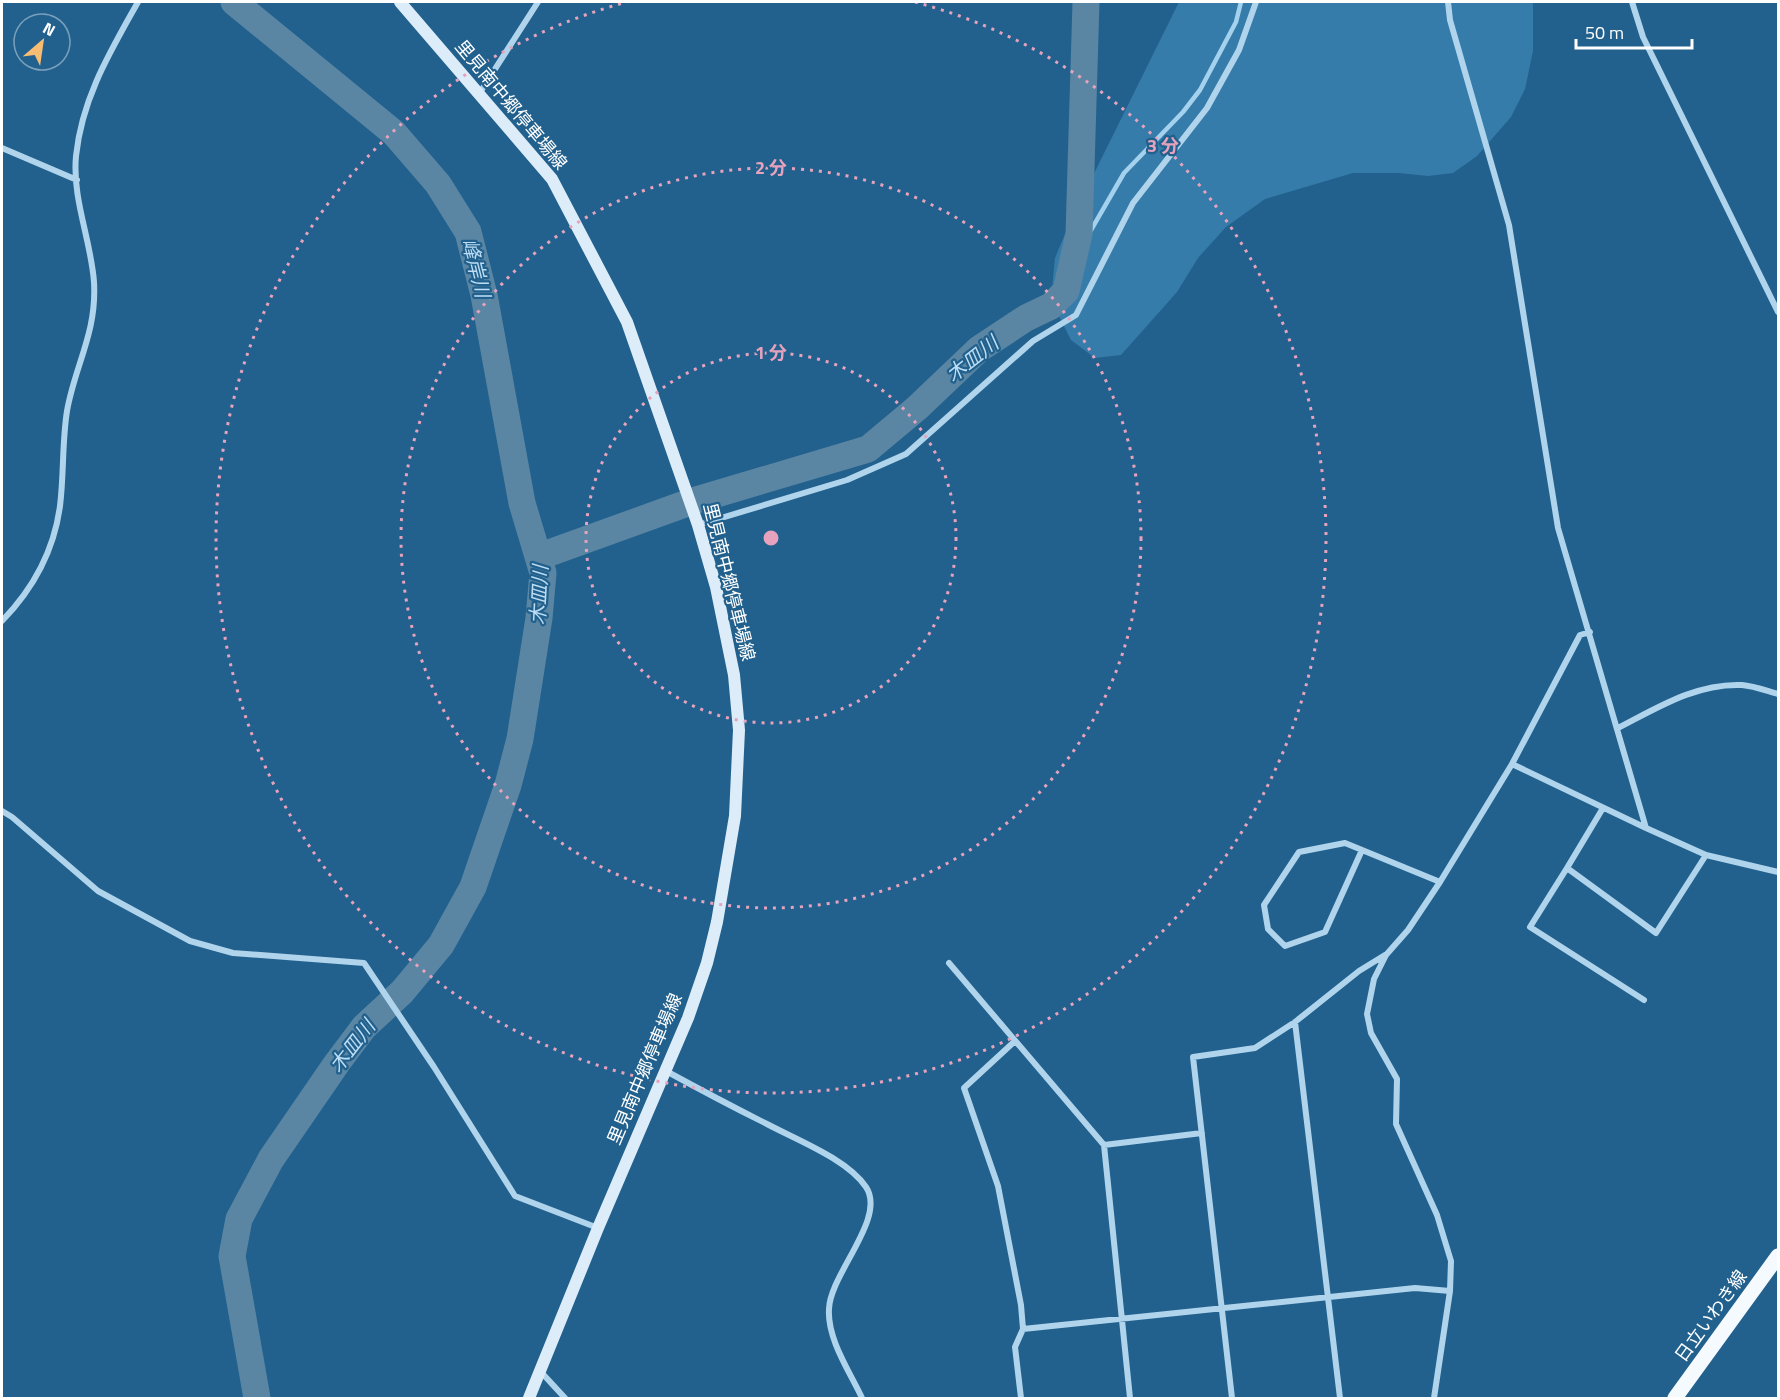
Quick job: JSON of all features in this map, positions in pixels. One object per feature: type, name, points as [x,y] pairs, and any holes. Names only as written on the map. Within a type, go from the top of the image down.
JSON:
[{"type":"main road","name":"里見南中郷停車場線","points":[[400,2],[552,179],[592,251],[627,322],[683,480],[716,587],[734,675],[739,730],[738,779],[735,816],[717,922],[688,1018],[598,1228],[529,1398]]},
{"type":"main road","name":"日立いわき線","points":[[1675,1398],[1779,1256]]},
{"type":"street","points":[[2,621],[23,599],[47,556],[53,538],[60,506],[67,409],[89,340],[94,311],[94,281],[77,180],[76,158],[82,121],[95,79],[138,2]]},
{"type":"street","points":[[478,95],[538,2]]},
{"type":"street","points":[[697,522],[847,480],[906,454],[1033,340],[1076,315],[1133,203],[1207,108],[1239,50],[1256,2]]},
{"type":"street","points":[[1448,2],[1450,20],[1509,225],[1558,528],[1646,828]]},
{"type":"street","points":[[1632,2],[1643,38],[1779,312]]},
{"type":"street","points":[[2,148],[77,180]]},
{"type":"street","points":[[1434,1398],[1450,1291],[1452,1261],[1437,1215],[1396,1124],[1395,1074],[1367,1021],[1374,979],[1386,955],[1407,930],[1440,882],[1512,764],[1580,635],[1590,632]]},
{"type":"street","points":[[1618,728],[1674,699],[1707,687],[1743,685],[1779,694]]},
{"type":"street","points":[[1512,764],[1706,855],[1779,872]]},
{"type":"street","points":[[1603,807],[1530,927],[1644,1000]]},
{"type":"street","points":[[2,811],[98,891],[190,941],[233,953],[364,963],[514,1196],[598,1228]]},
{"type":"street","points":[[1362,850],[1325,932],[1285,946],[1268,929],[1264,905],[1299,852],[1345,843],[1440,882]]},
{"type":"street","points":[[1567,867],[1656,933],[1706,855]]},
{"type":"street","points":[[1232,1398],[1193,1057],[1255,1048],[1295,1022],[1359,971],[1386,955]]},
{"type":"street","points":[[949,963],[1104,1145],[1130,1398]]},
{"type":"street","points":[[1295,1022],[1340,1398]]},
{"type":"street","points":[[1015,1041],[964,1088],[998,1186],[1023,1329],[1015,1347],[1021,1398]]},
{"type":"street","points":[[664,1071],[829,1156],[867,1188],[871,1200],[870,1213],[838,1275],[828,1311],[834,1340],[862,1398]]},
{"type":"street","points":[[1104,1145],[1202,1133]]},
{"type":"street","points":[[1023,1329],[1415,1288],[1450,1291]]},
{"type":"street","points":[[540,1371],[565,1398]]},
{"type":"shaded area","points":[[1179,2],[1533,2],[1533,51],[1525,89],[1511,117],[1477,156],[1453,173],[1428,176],[1399,173],[1353,173],[1265,199],[1226,227],[1198,258],[1177,292],[1121,355],[1095,358],[1071,340],[1051,300],[1055,258],[1070,222]]},
{"type":"waterway","name":"木皿川","points":[[234,2],[394,133],[438,184],[468,232],[484,295],[522,503],[543,573],[539,618],[520,739],[508,785],[473,887],[441,945],[402,992],[364,1027],[337,1063],[271,1159],[239,1219],[232,1256],[257,1398]]},
{"type":"waterway","name":"木皿川","points":[[538,557],[693,501],[868,449],[917,408],[979,349],[1026,318],[1051,306],[1066,291],[1079,234],[1086,2]]},
{"type":"waterway","points":[[1072,263],[1124,173],[1183,112],[1200,90],[1236,22],[1241,2]]},
{"type":"water label","name":"峰岸川","points":[[476,268]]}]
